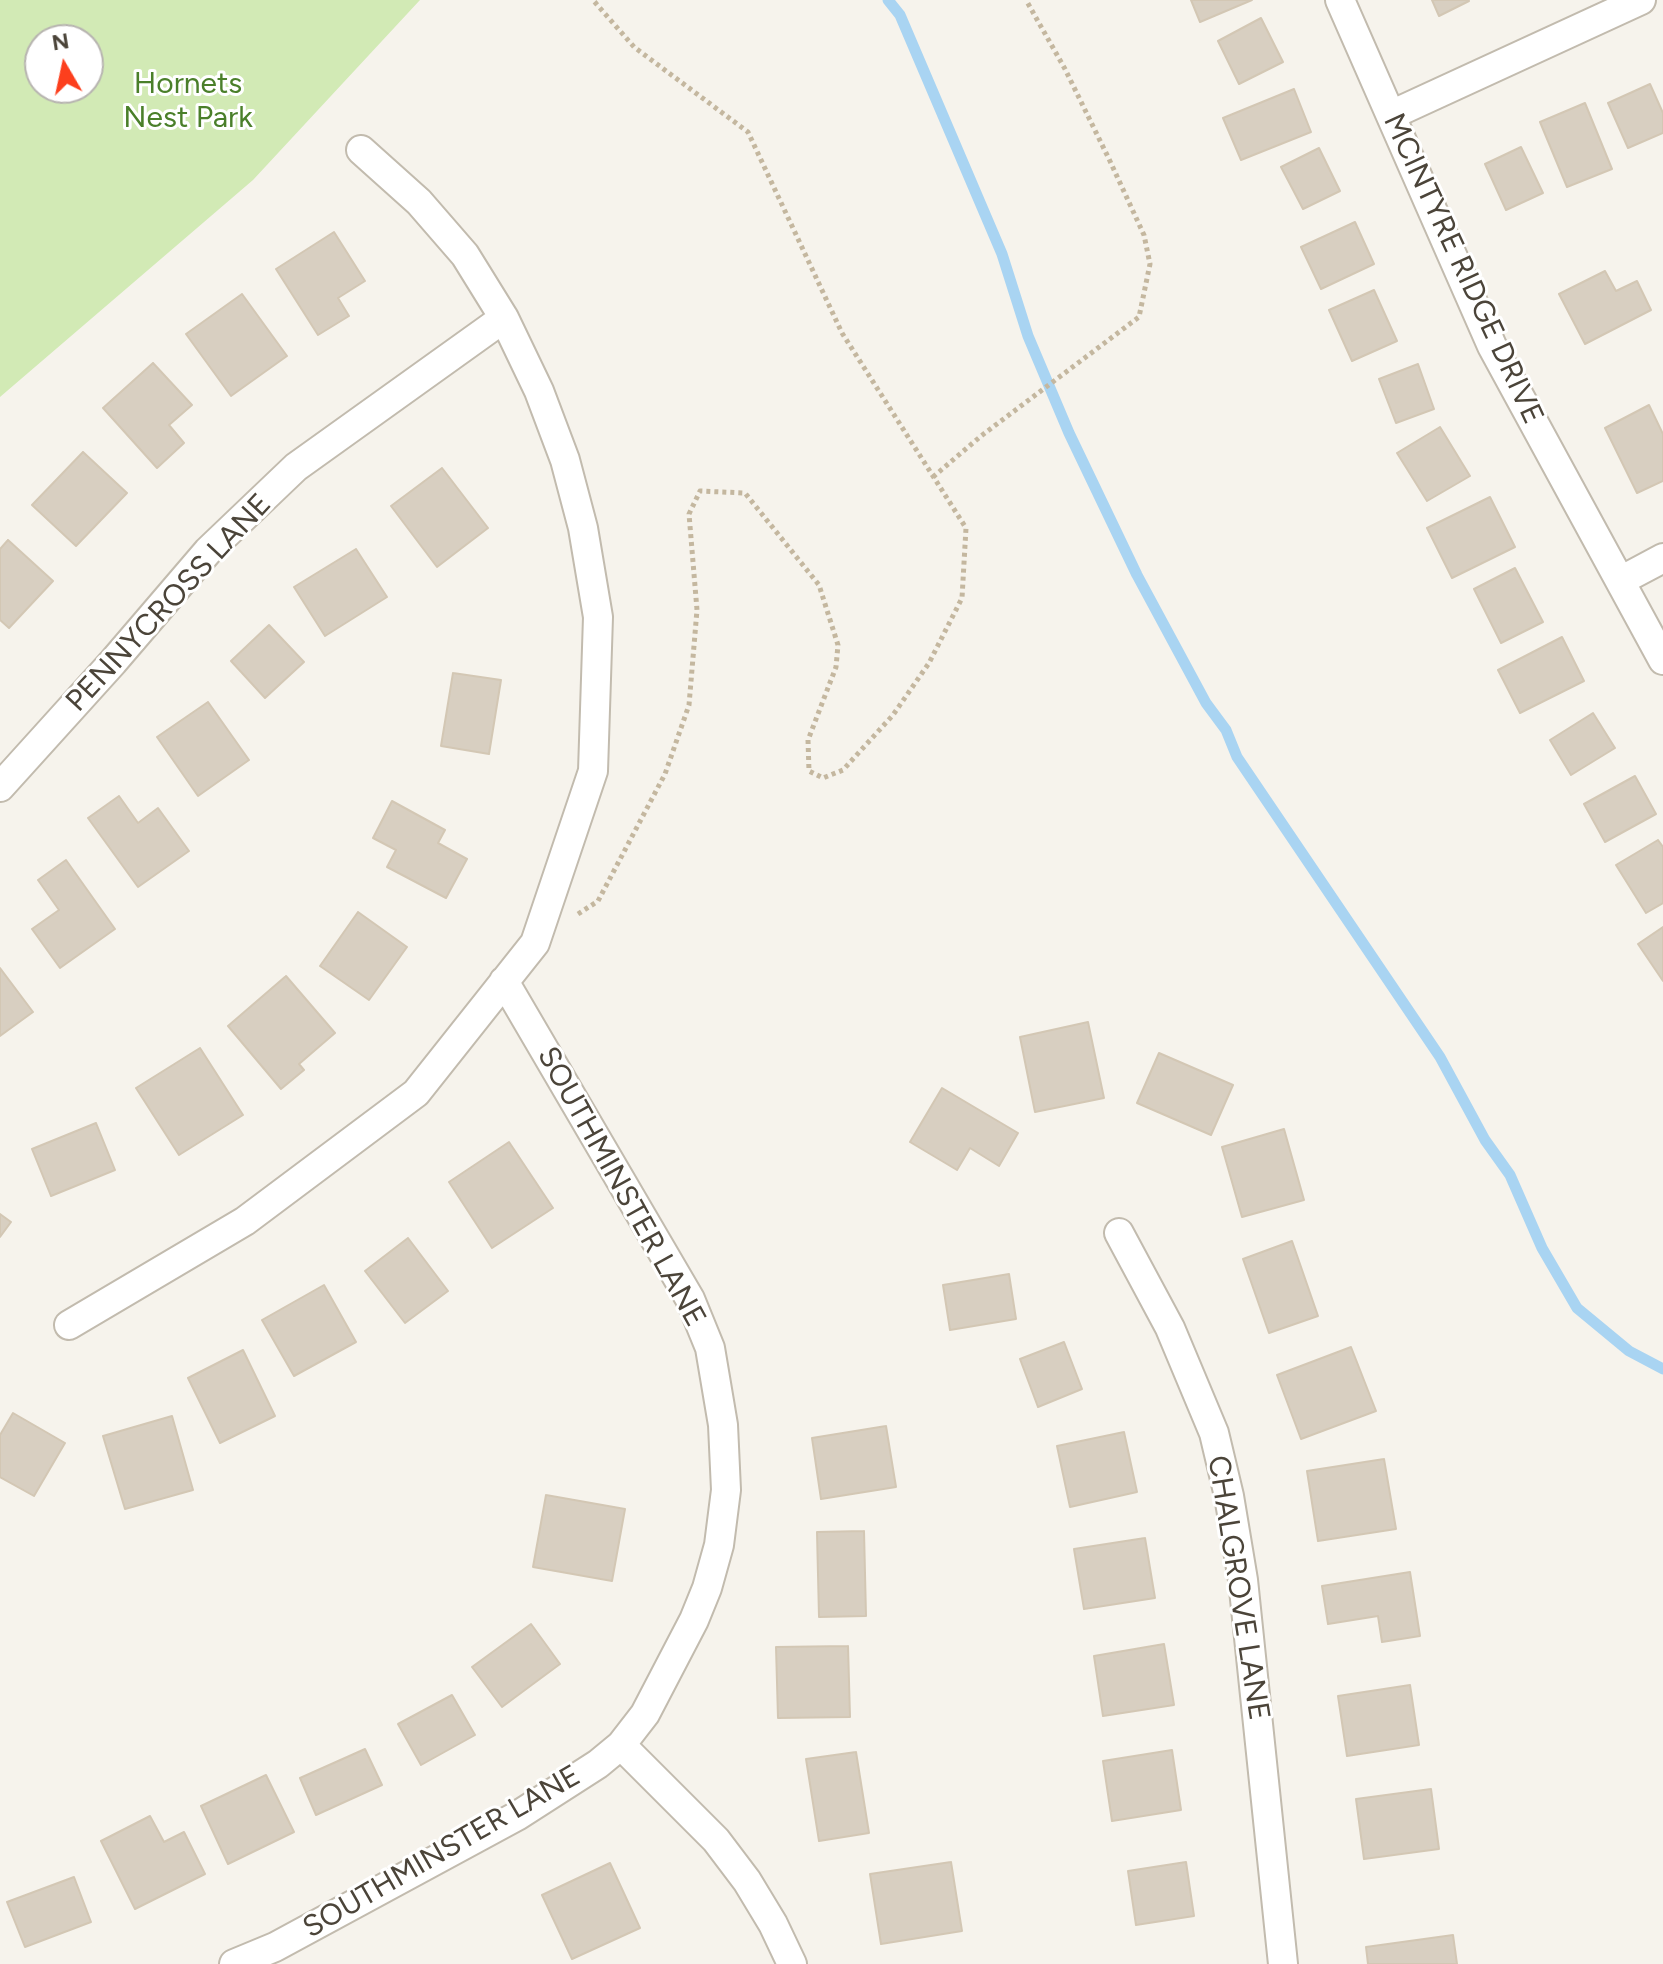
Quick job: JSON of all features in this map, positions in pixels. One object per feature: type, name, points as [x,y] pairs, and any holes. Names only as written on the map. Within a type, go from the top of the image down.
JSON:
[{"type":"street","name":"MCINTYRE RIDGE DRIVE","points":[[1340,0],[1492,346],[1663,660]]},
{"type":"street","points":[[1391,115],[1641,0]]},
{"type":"street","points":[[69,1325],[245,1221],[416,1093],[535,943],[593,771],[598,617],[583,528],[565,460],[539,391],[504,318],[465,255],[419,202],[361,150]]},
{"type":"street","name":"PENNYCROSS LANE","points":[[0,787],[208,551],[296,467],[504,318]]},
{"type":"street","points":[[1620,581],[1663,558]]},
{"type":"street","name":"SOUTHMINSTER LANE","points":[[234,1964],[279,1955],[517,1816],[598,1764],[621,1745],[645,1714],[694,1620],[719,1545],[726,1490],[723,1425],[710,1348],[690,1299],[504,981]]},
{"type":"street","name":"CHALGROVE LANE","points":[[1119,1233],[1170,1328],[1214,1433],[1229,1496],[1245,1596],[1283,1964]]},
{"type":"street","points":[[621,1745],[716,1840],[747,1881],[792,1964]]},
{"type":"path","points":[[535,943],[598,901],[665,774],[689,705],[697,610],[689,514],[700,491],[745,493],[819,585],[838,645],[836,667],[808,740],[809,771],[823,778],[843,770],[893,715],[929,663],[962,598],[966,528],[842,333],[748,132],[634,47],[593,0]]},
{"type":"path","points":[[933,477],[981,436],[1139,317],[1150,264],[1144,235],[1109,159],[1065,69],[1026,0]]},
{"type":"green space","name":"Hornets Nest Park","points":[[0,0],[420,0],[253,180],[0,397]]},
{"type":"building","points":[[1191,0],[1252,0],[1200,22]]},
{"type":"building","points":[[1432,0],[1468,0],[1469,1],[1439,16]]},
{"type":"building","points":[[1261,18],[1283,62],[1239,84],[1218,41]]},
{"type":"building","points":[[1650,84],[1663,113],[1663,133],[1628,148],[1608,103]]},
{"type":"building","points":[[1294,89],[1311,132],[1241,160],[1223,118]]},
{"type":"building","points":[[1585,103],[1612,169],[1567,187],[1540,122]]},
{"type":"building","points":[[1521,147],[1543,193],[1506,210],[1485,164]]},
{"type":"building","points":[[1319,148],[1340,191],[1303,209],[1281,167]]},
{"type":"building","points":[[1355,222],[1374,264],[1321,289],[1301,247]]},
{"type":"building","points":[[334,232],[365,281],[338,298],[349,316],[318,335],[276,269]]},
{"type":"building","points":[[1605,271],[1616,291],[1637,281],[1651,310],[1585,344],[1559,294]]},
{"type":"building","points":[[1374,290],[1397,341],[1352,361],[1329,310]]},
{"type":"building","points":[[242,294],[287,356],[231,396],[186,334]]},
{"type":"building","points":[[153,363],[192,405],[169,425],[184,443],[157,468],[103,408]]},
{"type":"building","points":[[1418,364],[1434,409],[1396,423],[1379,379]]},
{"type":"building","points":[[1649,405],[1663,434],[1663,481],[1637,493],[1605,428]]},
{"type":"building","points":[[1440,427],[1470,476],[1427,501],[1397,453]]},
{"type":"building","points":[[83,452],[127,493],[76,546],[32,505]]},
{"type":"building","points":[[442,468],[488,528],[437,567],[391,506]]},
{"type":"building","points":[[1490,497],[1515,547],[1452,578],[1427,528]]},
{"type":"building","points":[[8,540],[53,581],[9,628],[0,620],[0,549]]},
{"type":"building","points":[[356,549],[387,597],[325,636],[294,587]]},
{"type":"building","points":[[1515,568],[1543,622],[1501,643],[1474,589]]},
{"type":"building","points":[[269,625],[304,662],[265,698],[231,661]]},
{"type":"building","points":[[1562,637],[1584,681],[1520,713],[1498,670]]},
{"type":"building","points":[[453,673],[501,680],[489,754],[441,746]]},
{"type":"building","points":[[208,702],[249,760],[198,796],[157,737]]},
{"type":"building","points":[[1593,713],[1615,748],[1571,775],[1550,740]]},
{"type":"building","points":[[1635,776],[1656,814],[1605,842],[1584,804]]},
{"type":"building","points":[[119,796],[138,823],[158,808],[189,851],[138,887],[88,818]]},
{"type":"building","points":[[392,801],[445,830],[438,843],[467,859],[446,898],[387,867],[396,850],[373,838]]},
{"type":"building","points":[[1658,840],[1663,847],[1663,903],[1646,913],[1616,865]]},
{"type":"building","points":[[66,860],[115,929],[60,968],[32,929],[59,910],[38,880]]},
{"type":"building","points":[[358,912],[407,947],[369,1000],[320,966]]},
{"type":"building","points":[[1663,927],[1663,981],[1638,944]]},
{"type":"building","points":[[0,968],[33,1012],[0,1036]]},
{"type":"building","points":[[286,976],[335,1033],[299,1064],[304,1070],[281,1089],[228,1026]]},
{"type":"building","points":[[1088,1022],[1104,1098],[1035,1112],[1020,1037]]},
{"type":"building","points":[[200,1048],[243,1115],[179,1155],[136,1088]]},
{"type":"building","points":[[1159,1053],[1233,1085],[1211,1135],[1137,1103]]},
{"type":"building","points":[[942,1088],[1018,1133],[999,1166],[970,1148],[957,1170],[910,1142]]},
{"type":"building","points":[[96,1123],[115,1170],[51,1196],[32,1149]]},
{"type":"building","points":[[1284,1129],[1304,1200],[1242,1217],[1222,1147]]},
{"type":"building","points":[[509,1142],[553,1208],[492,1248],[449,1182]]},
{"type":"building","points":[[0,1214],[11,1222],[0,1237]]},
{"type":"building","points":[[408,1238],[448,1291],[405,1323],[365,1271]]},
{"type":"building","points":[[1292,1241],[1318,1316],[1269,1333],[1243,1259]]},
{"type":"building","points":[[1009,1274],[1016,1319],[950,1330],[943,1285]]},
{"type":"building","points":[[324,1285],[356,1342],[294,1376],[262,1320]]},
{"type":"building","points":[[1064,1342],[1082,1389],[1038,1407],[1020,1359]]},
{"type":"building","points":[[1351,1347],[1376,1411],[1301,1439],[1277,1375]]},
{"type":"building","points":[[243,1350],[275,1416],[220,1443],[188,1378]]},
{"type":"building","points":[[13,1413],[65,1443],[34,1496],[0,1477],[0,1435]]},
{"type":"building","points":[[172,1416],[193,1490],[125,1509],[103,1436]]},
{"type":"building","points":[[886,1426],[896,1487],[821,1499],[812,1438]]},
{"type":"building","points":[[1124,1432],[1137,1492],[1070,1507],[1057,1446]]},
{"type":"building","points":[[1384,1459],[1396,1529],[1318,1541],[1307,1471]]},
{"type":"building","points":[[546,1495],[625,1509],[612,1581],[533,1567]]},
{"type":"building","points":[[864,1531],[866,1616],[819,1617],[817,1532]]},
{"type":"building","points":[[1145,1538],[1155,1598],[1084,1609],[1074,1549]]},
{"type":"building","points":[[1410,1572],[1420,1636],[1382,1642],[1378,1616],[1328,1624],[1322,1586]]},
{"type":"building","points":[[531,1624],[560,1664],[502,1707],[472,1667]]},
{"type":"building","points":[[1164,1644],[1174,1705],[1103,1716],[1094,1656]]},
{"type":"building","points":[[848,1646],[850,1717],[778,1718],[776,1647]]},
{"type":"building","points":[[1410,1685],[1419,1745],[1347,1756],[1338,1696]]},
{"type":"building","points":[[452,1695],[475,1735],[421,1765],[398,1724]]},
{"type":"building","points":[[365,1749],[382,1785],[316,1815],[300,1778]]},
{"type":"building","points":[[1172,1750],[1181,1810],[1112,1821],[1103,1761]]},
{"type":"building","points":[[856,1752],[869,1833],[819,1841],[806,1759]]},
{"type":"building","points":[[266,1775],[294,1832],[228,1864],[201,1806]]},
{"type":"building","points":[[1431,1789],[1439,1849],[1364,1859],[1356,1799]]},
{"type":"building","points":[[150,1816],[164,1842],[184,1832],[205,1874],[135,1909],[101,1841]]},
{"type":"building","points":[[951,1862],[962,1931],[881,1944],[870,1874]]},
{"type":"building","points":[[1186,1862],[1194,1916],[1136,1925],[1128,1871]]},
{"type":"building","points":[[610,1863],[640,1928],[572,1959],[542,1895]]},
{"type":"building","points":[[74,1877],[91,1922],[25,1947],[7,1902]]},
{"type":"building","points":[[1453,1935],[1457,1964],[1368,1964],[1366,1947]]},
{"type":"waterway","points":[[888,0],[900,15],[1002,254],[1028,336],[1069,433],[1137,575],[1206,703],[1226,730],[1237,757],[1440,1057],[1485,1140],[1510,1175],[1542,1248],[1577,1308],[1629,1351],[1663,1369]]}]
